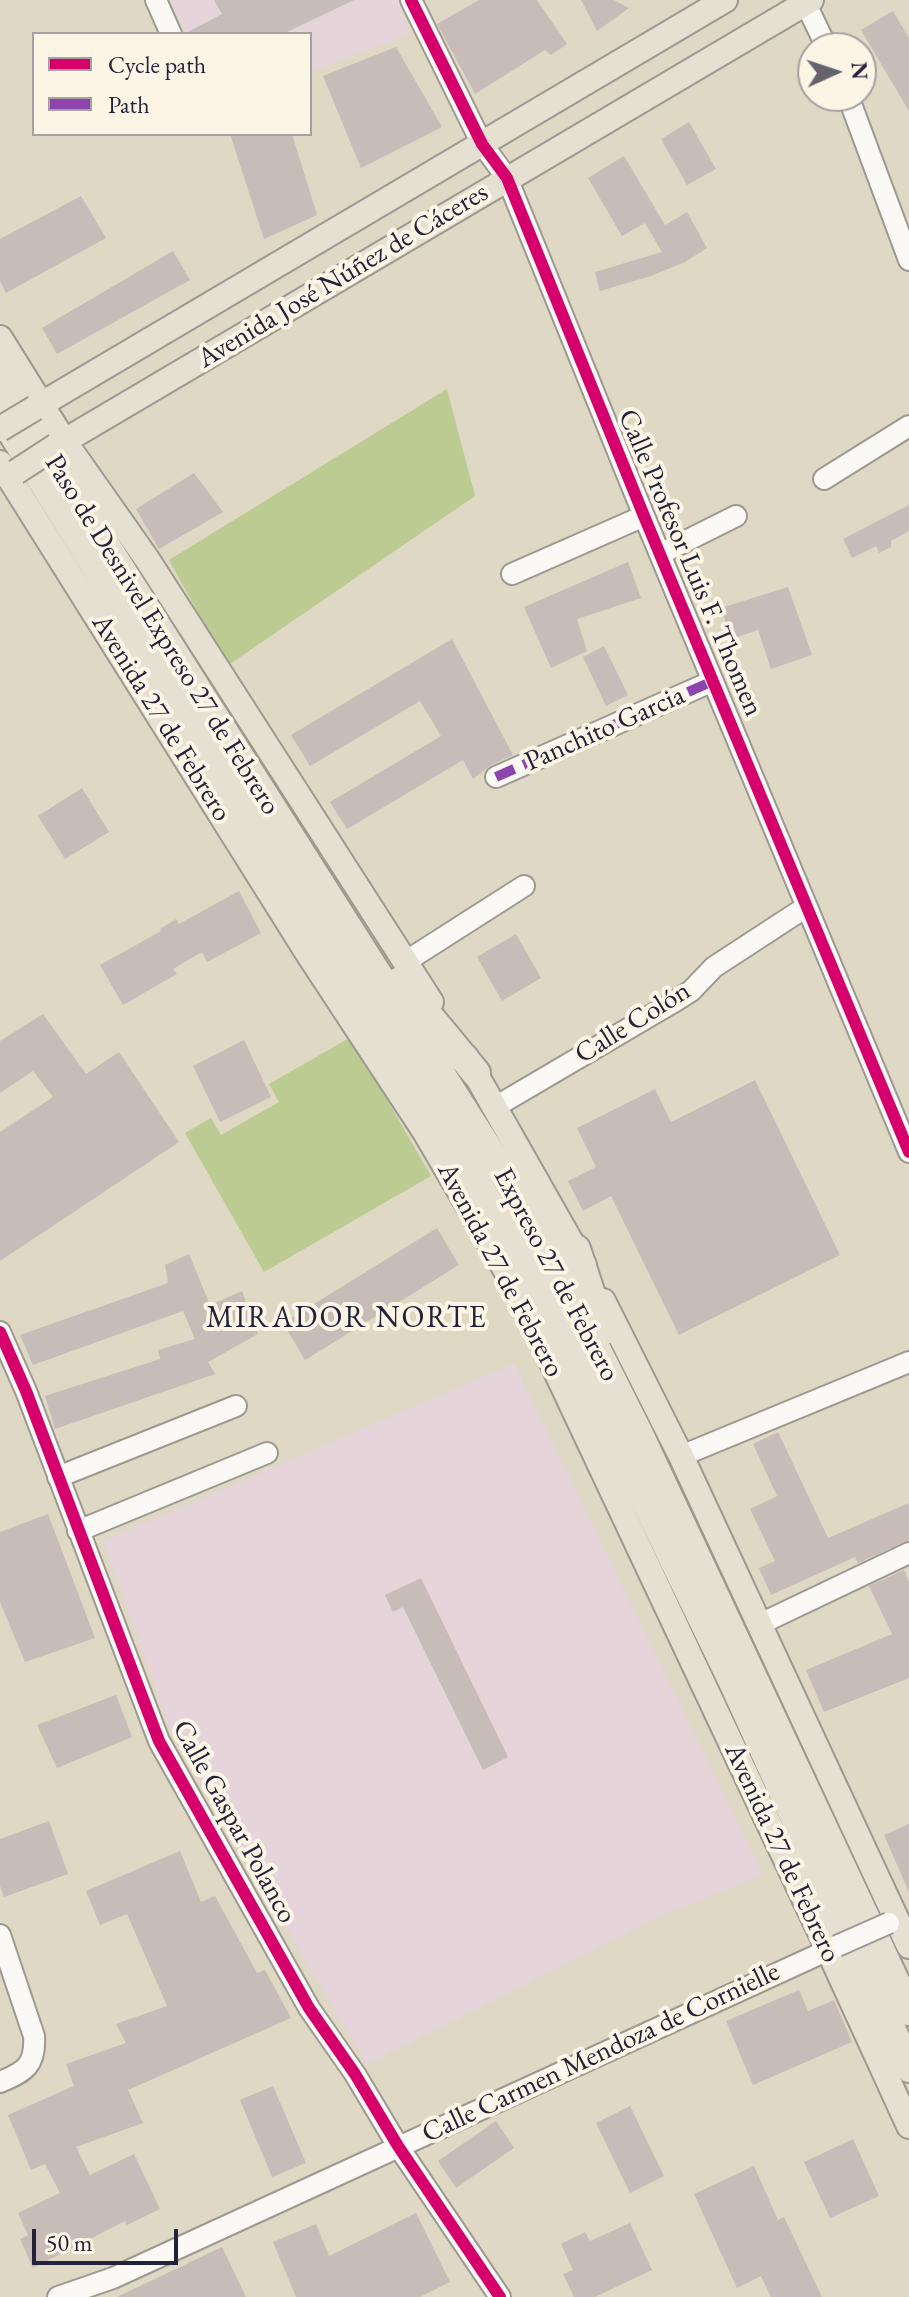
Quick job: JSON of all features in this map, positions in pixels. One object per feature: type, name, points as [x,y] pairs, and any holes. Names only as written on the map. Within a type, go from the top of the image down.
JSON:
[{"type":"highway","name":"Paso de Desnivel Expreso 27 de Febrero","points":[[0,374],[319,903]]},
{"type":"highway","name":"Paso de Desnivel Expreso 27 de Febrero","points":[[0,413],[319,903]]},
{"type":"highway","points":[[319,903],[476,1073]]},
{"type":"highway","points":[[319,903],[425,1132]]},
{"type":"highway","name":"Expreso 27 de Febrero","points":[[319,903],[429,1103],[628,1440],[741,1678]]},
{"type":"highway","points":[[576,1249],[628,1440]]},
{"type":"highway","points":[[519,1293],[628,1440]]},
{"type":"highway","points":[[741,1678],[909,2011]]},
{"type":"highway","points":[[741,1678],[909,2068]]},
{"type":"main road","name":"Avenida José Núñez de Cáceres","points":[[0,429],[725,0]]},
{"type":"main road","name":"Avenida José Núñez de Cáceres","points":[[6,473],[60,444],[807,1]]},
{"type":"main road","points":[[0,338],[60,444],[147,559],[476,1073],[576,1249],[681,1456],[909,1946]]},
{"type":"main road","name":"Avenida 27 de Febrero","points":[[6,473],[299,939],[425,1132],[519,1293],[832,1947],[909,2126]]},
{"type":"street","points":[[156,0],[170,32]]},
{"type":"street","name":"Calle Profesor Luis F. Thomen","points":[[411,0],[482,144],[507,178],[909,1152]]},
{"type":"street","points":[[807,1],[820,32]]},
{"type":"street","points":[[855,112],[900,212],[909,260]]},
{"type":"street","points":[[824,479],[909,426]]},
{"type":"street","points":[[512,574],[644,516]]},
{"type":"street","points":[[660,554],[736,516]]},
{"type":"street","name":"Panchito Garcia","points":[[496,777],[713,681]]},
{"type":"street","points":[[405,962],[524,886]]},
{"type":"street","name":"Calle Colón","points":[[495,1107],[691,991],[714,967],[806,907]]},
{"type":"street","name":"Calle Gaspar Polanco","points":[[0,1332],[26,1391],[159,1741],[303,1998],[500,2297]]},
{"type":"street","points":[[681,1456],[909,1362]]},
{"type":"street","points":[[58,1477],[236,1406]]},
{"type":"street","points":[[78,1531],[267,1453]]},
{"type":"street","points":[[760,1624],[909,1553]]},
{"type":"street","name":"Calle Carmen Mendoza de Cornielle","points":[[58,2297],[113,2278],[898,1919]]},
{"type":"street","points":[[0,1935],[34,2036],[35,2051],[28,2067],[0,2082]]},
{"type":"shaded area","points":[[170,0],[398,0],[410,34],[312,71],[312,32],[184,32]]},
{"type":"shaded area","points":[[514,1363],[763,1875],[659,1917],[367,2065],[171,1733],[103,1541]]},
{"type":"green space","points":[[447,389],[475,496],[227,666],[169,560]]},
{"type":"green space","points":[[351,1037],[431,1176],[264,1272],[185,1133],[211,1118],[221,1135],[279,1102],[269,1084]]},
{"type":"building","points":[[214,0],[354,0],[287,32],[188,32],[222,14]]},
{"type":"building","points":[[479,0],[537,0],[567,44],[551,55],[545,50],[475,94],[437,24]]},
{"type":"building","points":[[581,0],[614,0],[629,8],[597,31]]},
{"type":"building","points":[[893,11],[909,38],[909,111],[877,57],[877,32],[861,30]]},
{"type":"building","points":[[396,47],[442,127],[361,168],[323,76]]},
{"type":"building","points":[[689,122],[716,169],[687,185],[661,139]]},
{"type":"building","points":[[231,136],[293,136],[317,215],[264,239]]},
{"type":"building","points":[[624,156],[665,225],[687,212],[707,248],[685,262],[651,276],[600,291],[595,272],[662,252],[645,223],[622,236],[588,178]]},
{"type":"building","points":[[81,196],[106,238],[6,293],[0,281],[0,239]]},
{"type":"building","points":[[173,251],[190,280],[57,354],[42,328]]},
{"type":"building","points":[[194,473],[223,512],[159,549],[136,509]]},
{"type":"building","points":[[909,505],[909,531],[891,541],[891,547],[879,553],[876,546],[852,558],[843,539]]},
{"type":"building","points":[[628,562],[641,598],[577,619],[587,651],[551,668],[524,607]]},
{"type":"building","points":[[788,587],[812,655],[771,669],[758,630],[731,639],[721,608]]},
{"type":"building","points":[[452,639],[513,755],[491,765],[473,779],[463,760],[347,829],[330,802],[441,736],[420,701],[310,766],[291,735]]},
{"type":"building","points":[[604,646],[628,695],[606,706],[583,657]]},
{"type":"building","points":[[82,788],[109,832],[65,859],[38,816]]},
{"type":"building","points":[[239,891],[261,933],[207,962],[202,952],[173,969],[177,974],[123,1005],[100,965],[161,931],[176,919],[179,924]]},
{"type":"building","points":[[516,934],[541,978],[502,1001],[477,957]]},
{"type":"building","points":[[43,1014],[86,1074],[119,1052],[179,1142],[0,1261],[0,1132],[53,1097],[33,1071],[0,1093],[0,1041]]},
{"type":"building","points":[[244,1040],[271,1097],[220,1122],[193,1066]]},
{"type":"building","points":[[755,1080],[840,1255],[679,1335],[611,1196],[583,1211],[568,1181],[596,1167],[577,1128],[655,1089],[671,1122]]},
{"type":"building","points":[[437,1228],[459,1265],[305,1360],[283,1323]]},
{"type":"building","points":[[189,1254],[210,1305],[242,1291],[258,1334],[208,1362],[215,1374],[55,1429],[45,1396],[160,1359],[158,1350],[195,1339],[183,1311],[33,1365],[20,1335],[168,1283],[165,1265]]},
{"type":"building","points":[[778,1432],[828,1538],[909,1503],[909,1540],[858,1563],[855,1557],[771,1595],[759,1568],[775,1561],[750,1509],[777,1496],[753,1444]]},
{"type":"building","points":[[48,1514],[95,1638],[25,1662],[0,1602],[0,1532]]},
{"type":"building","points":[[904,1570],[909,1582],[909,1678],[824,1712],[806,1670],[892,1634],[869,1586]]},
{"type":"building","points":[[421,1578],[508,1757],[483,1770],[403,1607],[393,1612],[385,1595]]},
{"type":"building","points":[[116,1695],[132,1737],[57,1768],[37,1725]]},
{"type":"building","points":[[49,1821],[68,1874],[4,1897],[0,1886],[0,1839]]},
{"type":"building","points":[[909,1824],[909,1892],[884,1835]]},
{"type":"building","points":[[180,1851],[201,1902],[215,1896],[257,1973],[265,1970],[291,2018],[128,2090],[143,2123],[76,2147],[90,2175],[134,2154],[160,2209],[127,2225],[125,2221],[33,2268],[20,2239],[28,2235],[18,2213],[60,2193],[45,2164],[31,2170],[8,2115],[74,2086],[66,2064],[126,2043],[116,2024],[167,2006],[127,1914],[100,1925],[86,1891]]},
{"type":"building","points":[[799,1990],[808,2011],[834,2000],[852,2042],[753,2085],[726,2021]]},
{"type":"building","points":[[273,2086],[306,2163],[272,2177],[240,2100]]},
{"type":"building","points":[[630,2106],[664,2176],[630,2193],[596,2123]]},
{"type":"building","points":[[496,2121],[514,2148],[456,2188],[438,2161]]},
{"type":"building","points":[[853,2139],[879,2196],[830,2218],[804,2162]]},
{"type":"building","points":[[754,2166],[778,2220],[784,2217],[822,2297],[771,2297],[761,2276],[737,2288],[694,2194]]},
{"type":"building","points":[[416,2213],[450,2282],[420,2297],[296,2297],[273,2242],[316,2224],[329,2256]]},
{"type":"building","points":[[630,2223],[652,2270],[595,2297],[574,2297],[563,2274],[573,2270],[561,2244],[585,2232],[590,2241]]},
{"type":"building","points":[[222,2247],[246,2297],[117,2297],[182,2266]]},
{"type":"marked path","points":[[496,777],[713,681]]},
{"type":"cycle path","points":[[411,0],[482,144],[507,178],[909,1152]]},
{"type":"cycle path","points":[[0,1332],[26,1391],[159,1741],[309,2008],[500,2297]]},
{"type":"district","name":"MIRADOR NORTE","points":[[347,1319]]}]
